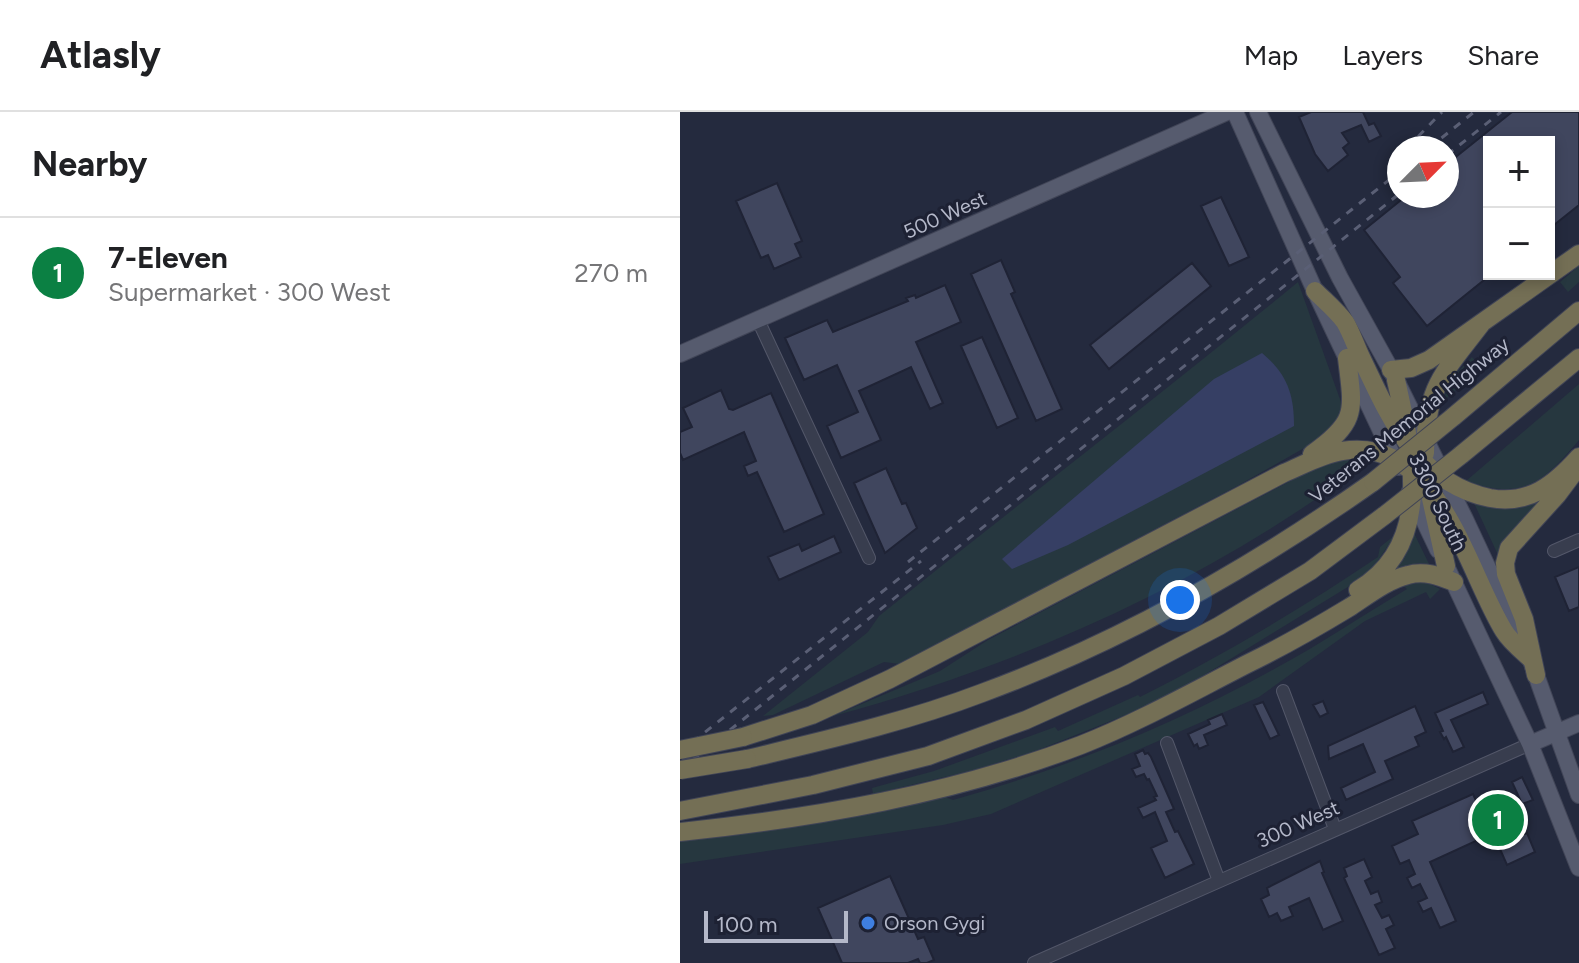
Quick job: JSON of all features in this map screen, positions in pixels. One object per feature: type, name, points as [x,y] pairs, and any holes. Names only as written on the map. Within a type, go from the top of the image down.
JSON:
[{"type":"highway","points":[[1403,455],[1394,375],[1429,360],[1579,254]]},
{"type":"highway","points":[[1315,291],[1344,321],[1393,423],[1403,455],[1419,469],[1472,493],[1509,501],[1536,493],[1564,474],[1579,457]]},
{"type":"highway","name":"Veterans Memorial Highway","points":[[680,770],[747,759],[917,715],[981,694],[1104,642],[1220,583],[1373,482],[1579,311]]},
{"type":"highway","points":[[680,832],[794,818],[935,789],[1080,745],[1113,732],[1292,642],[1407,575],[1450,574],[1420,493],[1419,469],[1428,410],[1437,384],[1481,324]]},
{"type":"highway","points":[[1284,473],[1339,435],[1349,419],[1352,403],[1347,358]]},
{"type":"highway","points":[[680,811],[813,785],[928,756],[1026,720],[1124,676],[1219,626],[1310,571],[1461,455],[1579,358]]},
{"type":"highway","points":[[680,750],[743,737],[812,715],[890,679],[1284,473],[1327,454],[1351,450],[1403,455]]},
{"type":"highway","points":[[1533,667],[1524,619],[1506,574],[1505,563],[1509,548],[1579,466]]},
{"type":"highway","points":[[1420,493],[1439,501],[1505,633],[1533,667]]},
{"type":"highway","points":[[1217,679],[1367,584],[1381,572],[1401,543],[1420,493]]},
{"type":"main road","name":"500 West","points":[[680,354],[1227,112]]},
{"type":"main road","name":"3300 South","points":[[1235,112],[1347,358],[1403,455],[1420,493]]},
{"type":"main road","name":"3300 South","points":[[1258,112],[1340,278],[1394,375],[1446,480],[1533,667],[1579,795]]},
{"type":"main road","name":"3300 South","points":[[1450,574],[1530,744],[1579,868]]},
{"type":"main road","name":"300 West","points":[[1530,744],[1579,723]]},
{"type":"street","points":[[758,320],[869,558]]},
{"type":"street","points":[[1554,551],[1579,540]]},
{"type":"street","points":[[1283,691],[1335,829]]},
{"type":"street","points":[[1167,743],[1219,881]]},
{"type":"street","name":"300 West","points":[[1034,963],[1530,744]]},
{"type":"shaded area","points":[[1579,266],[1579,282],[1568,292],[1560,282]]},
{"type":"shaded area","points":[[1298,282],[1341,402],[1344,403],[1342,415],[1327,435],[1239,485],[900,664],[884,662],[773,715],[763,716],[868,632],[879,616]]},
{"type":"shaded area","points":[[1472,357],[1481,368],[1442,402],[1452,378]]},
{"type":"shaded area","points":[[1579,384],[1579,440],[1554,467],[1530,484],[1517,488],[1486,487],[1466,481]]},
{"type":"shaded area","points":[[1338,459],[1371,459],[1248,543],[1182,580],[1045,644],[975,671],[833,716],[940,671],[988,640],[1317,467]]},
{"type":"shaded area","points":[[1541,499],[1542,502],[1509,533],[1499,557],[1474,503],[1502,508]]},
{"type":"shaded area","points":[[1413,531],[1429,564],[1418,563],[1396,570]]},
{"type":"shaded area","points":[[1395,535],[1369,574],[1201,677],[1141,709],[1033,752],[974,770],[873,794],[872,788],[934,771],[1055,727],[1058,731],[1138,695],[1140,697],[1320,595],[1378,557],[1380,547]]},
{"type":"shaded area","points":[[1426,582],[1440,589],[1430,599],[1426,592],[1365,621],[1259,697],[991,814],[943,825],[680,864],[680,840],[790,827],[945,797],[953,800],[1078,759],[1159,726],[1237,689],[1407,589],[1403,585]]},
{"type":"water","points":[[1262,353],[1278,369],[1287,385],[1293,404],[1294,426],[1068,545],[1012,569],[1002,559],[1214,379]]},
{"type":"building","points":[[1311,112],[1363,112],[1369,125],[1374,123],[1381,136],[1369,142],[1361,125],[1342,133],[1349,143],[1343,148],[1348,155],[1328,171],[1315,154],[1299,117]]},
{"type":"building","points":[[1512,112],[1579,112],[1579,205],[1555,224],[1555,136],[1483,136],[1484,280],[1427,326],[1393,283],[1400,277],[1364,230],[1391,208],[1459,208],[1459,154]]},
{"type":"building","points":[[777,183],[802,241],[795,244],[801,257],[774,269],[768,255],[761,258],[736,201]]},
{"type":"building","points":[[1221,197],[1249,257],[1229,266],[1201,206]]},
{"type":"building","points":[[1001,260],[1015,292],[1011,294],[1062,409],[1036,421],[971,274]]},
{"type":"building","points":[[1192,263],[1211,286],[1109,369],[1090,345]]},
{"type":"building","points":[[945,285],[961,322],[916,342],[943,403],[930,409],[911,367],[859,391],[881,440],[841,458],[827,426],[858,412],[837,365],[804,380],[785,338],[827,320],[833,332],[908,301],[906,298],[915,295],[916,298]]},
{"type":"building","points":[[982,337],[1018,418],[997,428],[961,346]]},
{"type":"building","points":[[721,390],[729,409],[733,410],[771,393],[824,514],[784,532],[757,472],[748,476],[744,466],[756,461],[744,432],[683,460],[680,432],[692,427],[683,408]]},
{"type":"building","points":[[886,468],[917,528],[885,553],[854,483]]},
{"type":"building","points":[[834,536],[841,552],[779,580],[768,557],[799,544],[802,551]]},
{"type":"building","points":[[1579,567],[1579,607],[1569,611],[1555,577]]},
{"type":"building","points":[[1483,692],[1488,704],[1451,720],[1464,747],[1453,752],[1440,732],[1443,731],[1435,713]]},
{"type":"building","points":[[1323,701],[1328,713],[1320,717],[1313,705]]},
{"type":"building","points":[[1263,702],[1279,735],[1270,739],[1254,705]]},
{"type":"building","points":[[1415,706],[1426,732],[1415,737],[1419,746],[1385,761],[1393,779],[1346,800],[1341,788],[1375,772],[1363,744],[1329,759],[1328,746]]},
{"type":"building","points":[[1222,714],[1227,725],[1204,735],[1208,745],[1199,749],[1197,744],[1194,746],[1188,734],[1210,724],[1208,720]]},
{"type":"building","points":[[1143,750],[1151,757],[1174,809],[1166,812],[1194,864],[1165,878],[1151,848],[1167,841],[1155,812],[1143,818],[1138,808],[1156,800],[1154,797],[1157,796],[1149,779],[1144,774],[1136,777],[1132,769],[1140,766],[1135,754]]},
{"type":"building","points":[[1522,777],[1533,800],[1522,804],[1512,782]]},
{"type":"building","points":[[1473,794],[1482,814],[1500,806],[1504,808],[1516,837],[1527,833],[1535,852],[1507,865],[1493,833],[1430,862],[1456,921],[1440,928],[1431,908],[1423,912],[1418,902],[1427,898],[1420,884],[1412,888],[1407,878],[1415,874],[1409,860],[1400,864],[1392,846],[1418,834],[1412,821]]},
{"type":"building","points":[[1364,859],[1372,877],[1365,881],[1371,894],[1378,891],[1382,902],[1375,905],[1382,918],[1389,915],[1394,925],[1386,929],[1395,948],[1379,955],[1344,878],[1347,876],[1344,868]]},
{"type":"building","points":[[1320,861],[1322,873],[1343,921],[1323,930],[1309,898],[1289,907],[1293,916],[1281,921],[1277,913],[1269,917],[1261,899],[1269,895],[1267,888]]},
{"type":"building","name":"Orson Gygi","points":[[890,876],[918,939],[924,937],[934,960],[927,963],[920,963],[918,959],[908,963],[842,963],[818,908]]},
{"type":"railway","points":[[1419,136],[1442,112]]},
{"type":"railway","points":[[1444,136],[1474,112]]},
{"type":"railway","points":[[1459,145],[1501,112]]},
{"type":"railway","points":[[908,562],[1387,182]]},
{"type":"railway","points":[[680,770],[1387,204]]},
{"type":"railway","points":[[680,752],[921,561]]},
{"type":"place","name":"7-Eleven","points":[[1498,820]]},
{"type":"place","name":"Orson Gygi","points":[[868,923]]}]
